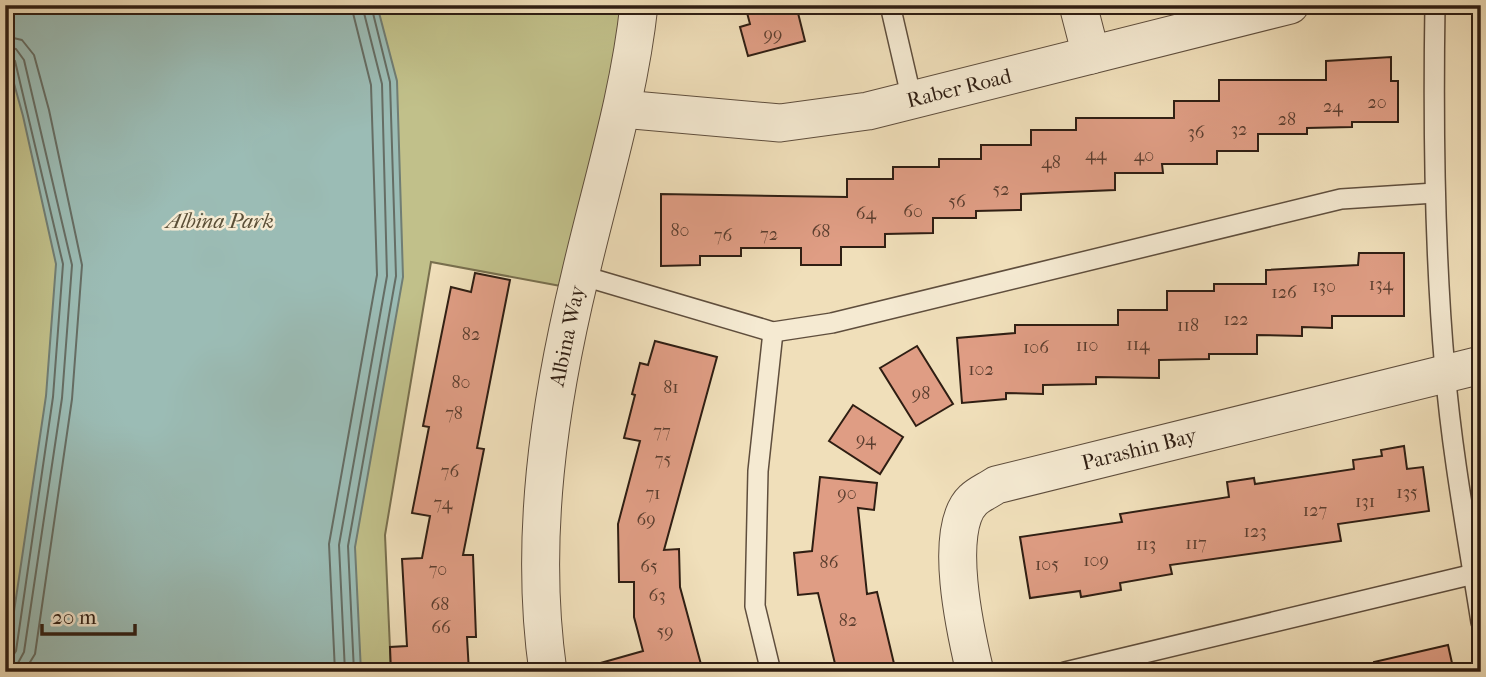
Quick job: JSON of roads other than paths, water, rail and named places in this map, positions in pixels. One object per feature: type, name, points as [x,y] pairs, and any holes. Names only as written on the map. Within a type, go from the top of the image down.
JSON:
[{"type":"street","name":"Albina Way","points":[[548,672],[541,627],[540,540],[554,396],[580,275],[633,60],[639,5]]},
{"type":"street","points":[[1078,5],[1091,55]]},
{"type":"street","name":"Raber Road","points":[[622,108],[780,123],[867,111],[1290,5]]},
{"type":"street","name":"Parashin Bay","points":[[975,672],[966,634],[959,564],[960,527],[972,501],[988,491],[1034,475],[1481,365]]},
{"type":"lane","points":[[890,5],[912,100]]},
{"type":"lane","points":[[1435,5],[1432,136],[1445,374],[1481,622]]},
{"type":"lane","points":[[580,275],[773,332],[832,323],[1341,199],[1435,193]]},
{"type":"lane","points":[[771,672],[755,606],[758,471],[773,332]]},
{"type":"lane","points":[[1065,672],[1474,574]]},
{"type":"water","name":"Albina Park","points":[[5,5],[377,5],[397,81],[403,277],[355,547],[361,672],[5,672],[46,396],[56,264],[23,116],[5,51]]}]
